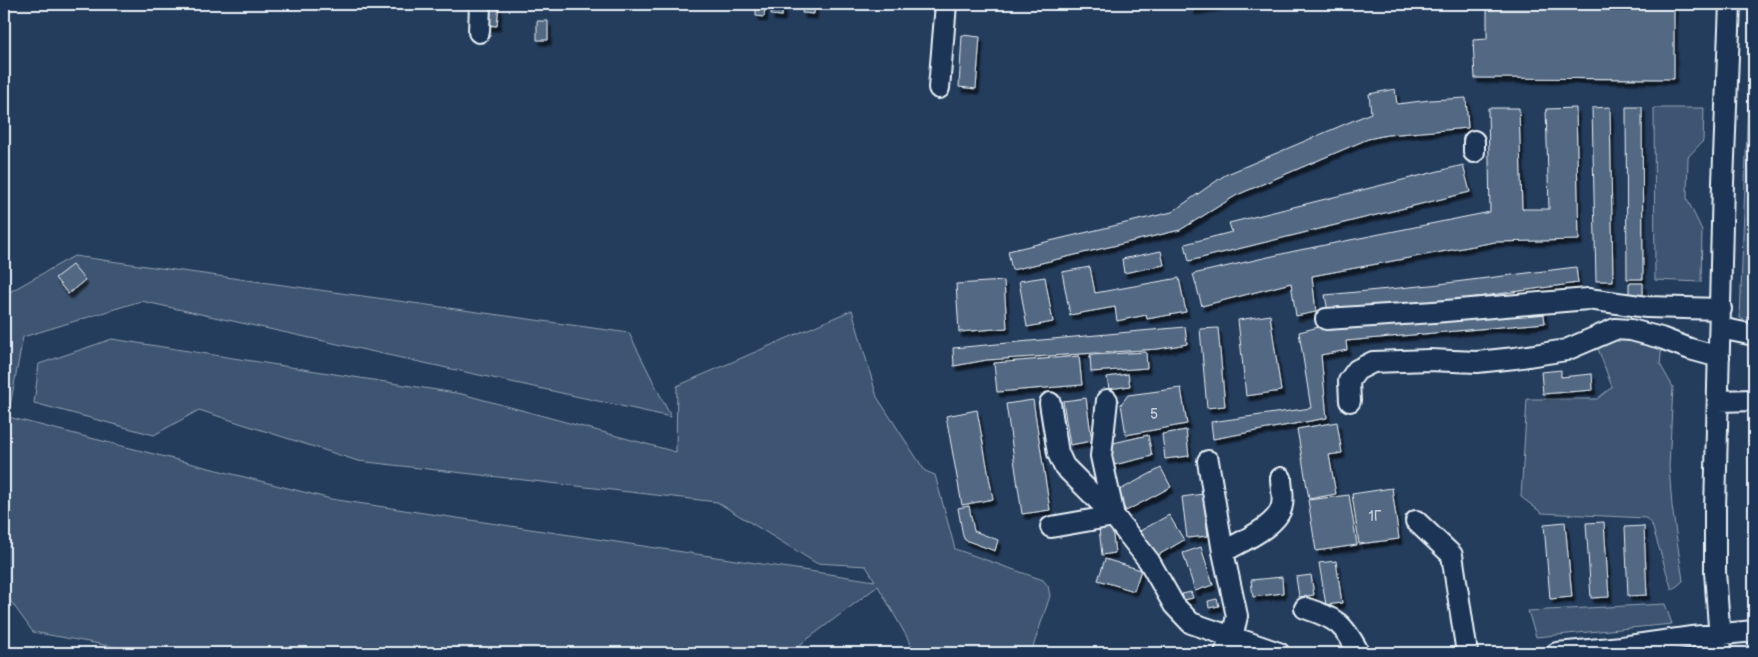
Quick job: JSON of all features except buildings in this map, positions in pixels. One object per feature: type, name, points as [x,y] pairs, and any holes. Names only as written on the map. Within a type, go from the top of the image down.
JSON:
[{"type":"street","points":[[479,32],[480,4]]},
{"type":"street","points":[[939,88],[946,4]]},
{"type":"street","points":[[1721,644],[1715,572],[1723,183],[1730,4]]},
{"type":"street","points":[[1326,319],[1588,299],[1720,319],[1754,335]]},
{"type":"street","points":[[1350,401],[1349,381],[1357,370],[1373,362],[1429,360],[1477,362],[1515,358],[1566,350],[1615,329],[1631,330],[1661,338],[1704,354],[1719,357]]},
{"type":"street","points":[[1107,400],[1101,456],[1114,516]]},
{"type":"street","points":[[1719,401],[1754,400]]},
{"type":"street","points":[[1050,404],[1058,453],[1064,466],[1114,516],[1149,561],[1174,605],[1191,623],[1229,645],[1279,653]]},
{"type":"street","points":[[1208,461],[1236,616],[1229,645]]},
{"type":"street","points":[[1223,552],[1270,525],[1279,514],[1282,505],[1281,478]]},
{"type":"street","points":[[1051,528],[1114,516]]},
{"type":"street","points":[[1416,521],[1452,555],[1467,653]]},
{"type":"street","points":[[1305,608],[1328,616],[1342,626],[1359,653]]},
{"type":"street","points":[[1557,653],[1721,644],[1754,631]]},
{"type":"shaded area","points":[[1750,47],[1754,47],[1754,325],[1740,318]]},
{"type":"shaded area","points":[[1654,108],[1704,108],[1703,141],[1688,157],[1687,199],[1702,230],[1701,282],[1655,280]]},
{"type":"shaded area","points":[[74,256],[629,333],[671,417],[141,301],[23,337],[8,417],[331,499],[875,581],[866,566],[816,563],[717,502],[358,461],[199,410],[154,435],[34,403],[39,364],[112,339],[462,394],[676,452],[677,386],[852,310],[877,397],[925,471],[935,475],[955,549],[1043,580],[1048,586],[1050,596],[1031,653],[916,653],[878,586],[789,653],[149,653],[33,632],[4,592],[4,295]]},
{"type":"shaded area","points":[[1619,334],[1662,345],[1660,364],[1673,387],[1669,467],[1672,506],[1683,581],[1672,590],[1652,525],[1646,518],[1542,513],[1521,497],[1527,399],[1597,399],[1612,387],[1596,343]]},
{"type":"shaded area","points":[[1665,604],[1672,624],[1536,637],[1528,611]]}]
